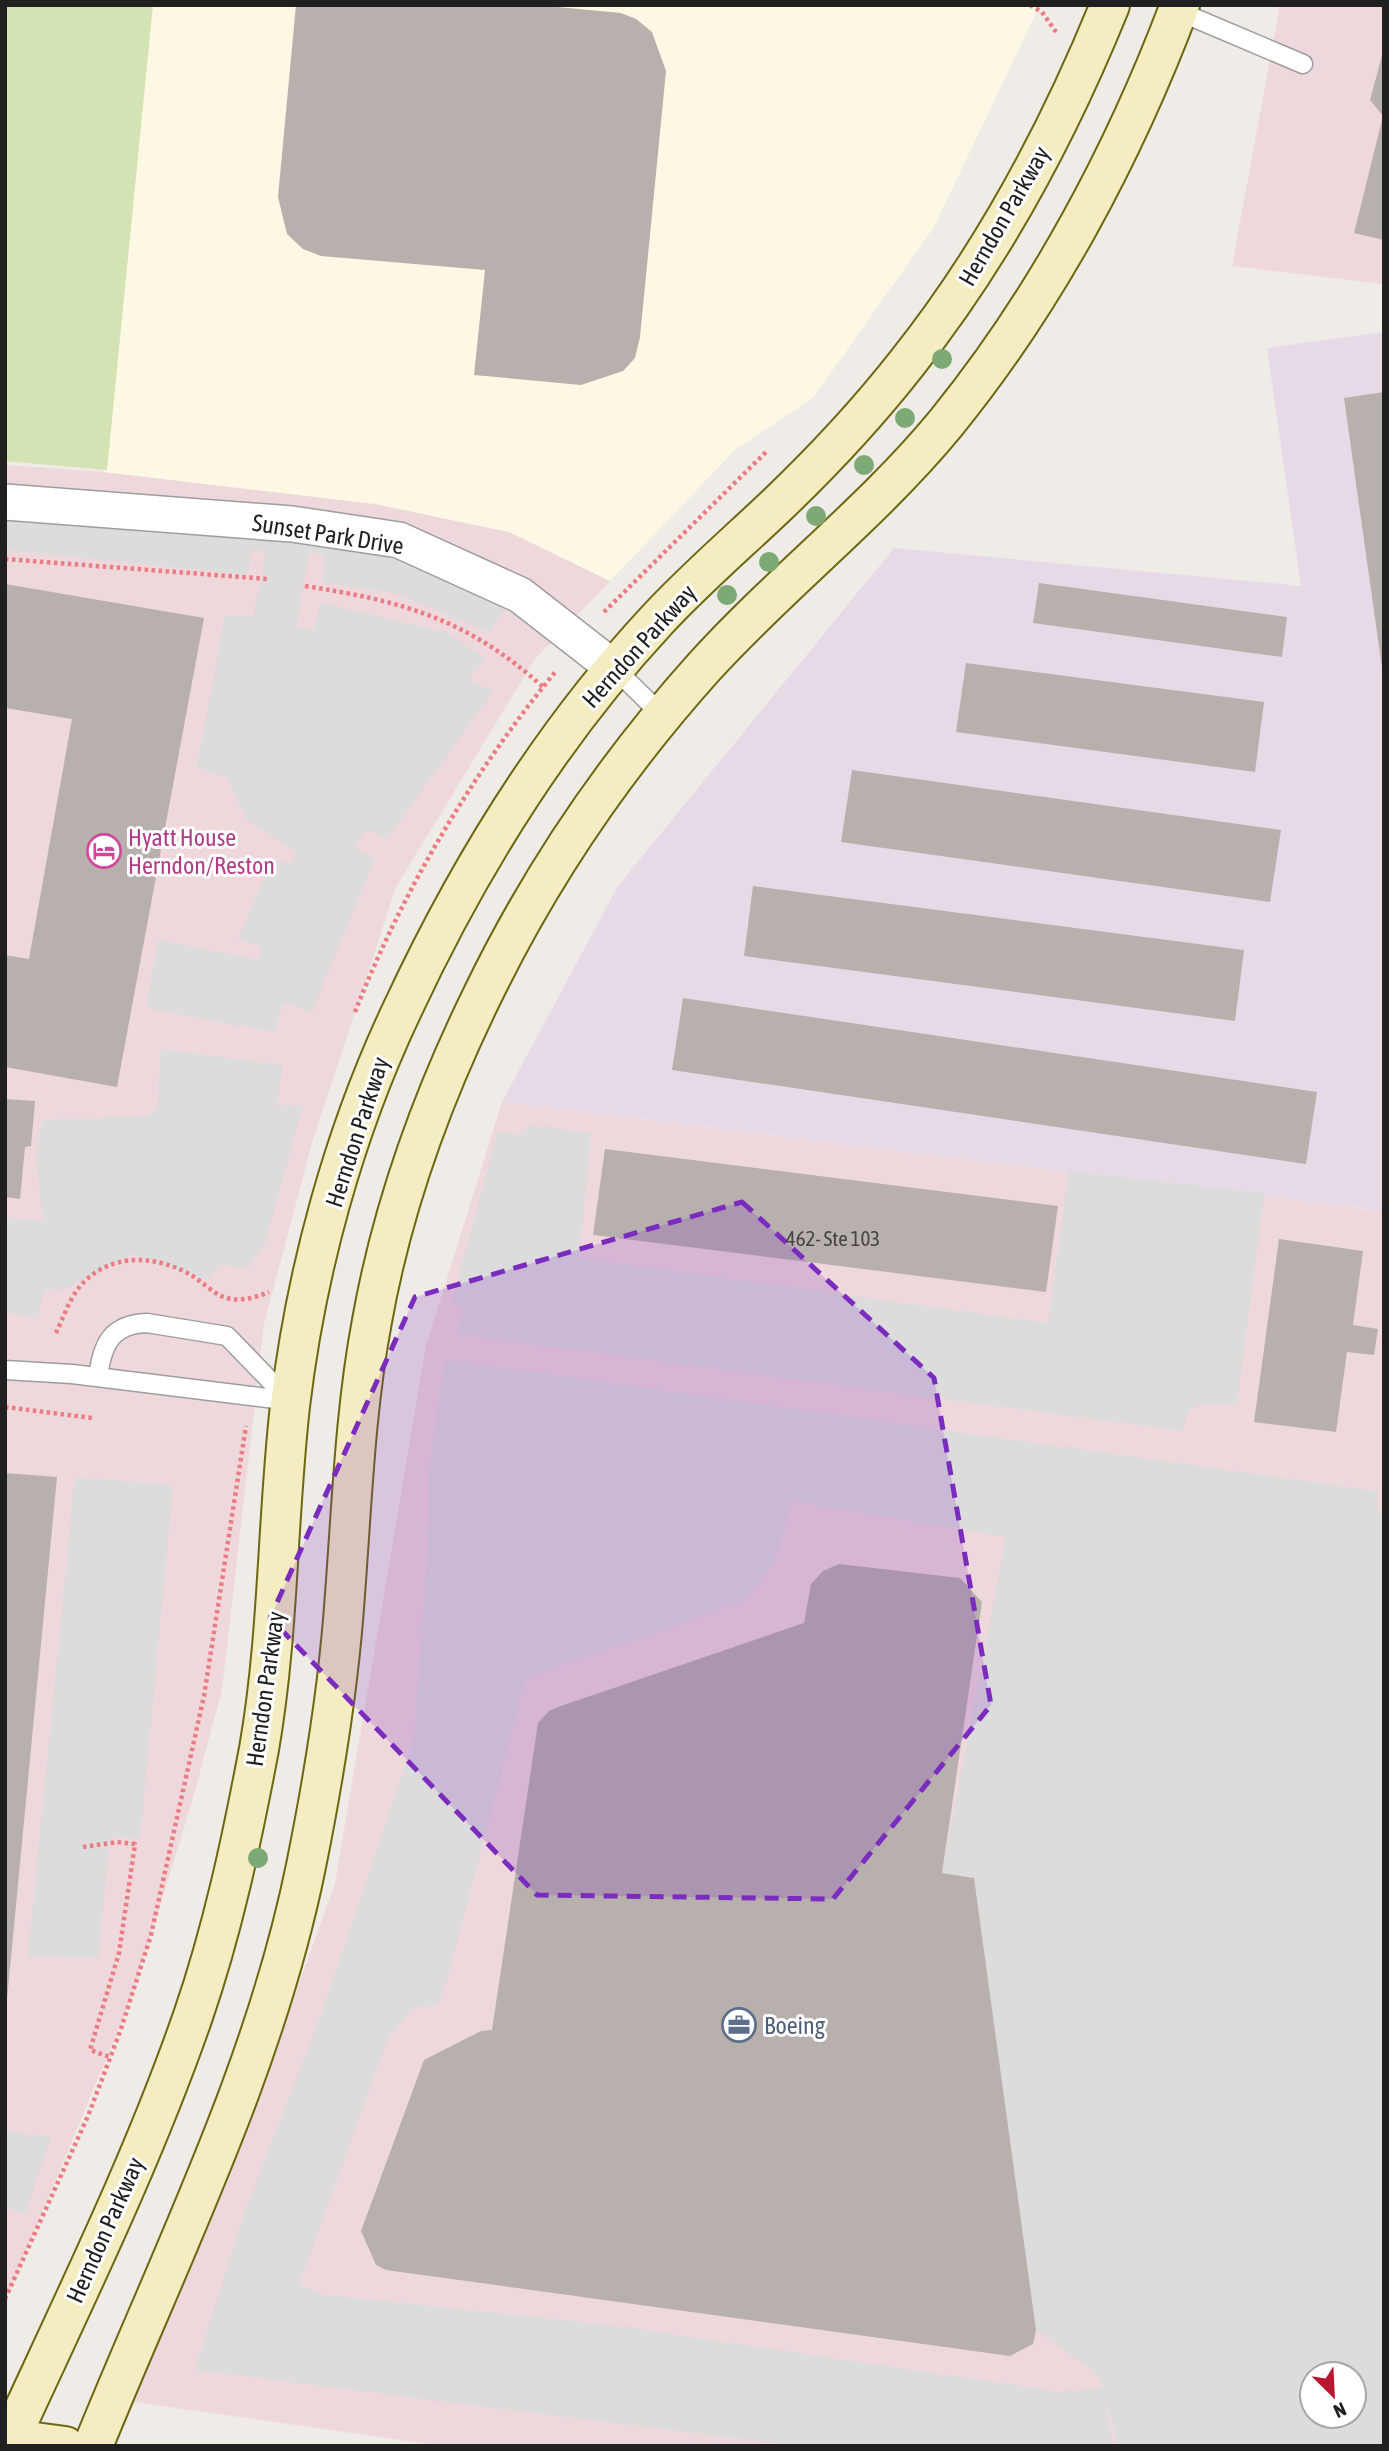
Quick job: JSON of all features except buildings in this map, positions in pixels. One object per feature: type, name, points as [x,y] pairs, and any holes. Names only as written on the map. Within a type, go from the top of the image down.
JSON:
[{"type":"main road","name":"Herndon Parkway","points":[[8,2441],[148,2134],[214,1948],[234,1869],[270,1677],[291,1401],[304,1318],[335,1194],[370,1083],[399,1014],[463,887],[499,827],[538,768],[615,668],[657,620],[818,464],[870,407],[945,314],[986,253],[1031,175],[1088,60],[1110,5]]},
{"type":"main road","points":[[93,2446],[220,2144],[254,2052],[286,1949],[305,1872],[331,1722],[345,1599],[354,1465],[366,1354],[381,1276],[416,1158],[456,1052],[512,939],[582,824],[663,716],[745,626],[894,482],[985,373],[1089,206],[1150,82],[1173,7]]},
{"type":"main road","points":[[8,2441],[65,2446]]},
{"type":"street","name":"Sunset Park Drive","points":[[5,502],[292,524],[399,540],[520,595],[615,668]]},
{"type":"lane","points":[[1173,7],[1303,64]]},
{"type":"lane","points":[[615,668],[663,716]]},
{"type":"lane","points":[[98,1377],[101,1353],[113,1334],[133,1323],[147,1323],[227,1336],[291,1401]]},
{"type":"lane","points":[[5,1370],[98,1377],[291,1401]]},
{"type":"path","points":[[1030,5],[1042,12],[1061,39]]},
{"type":"path","points":[[608,606],[767,451]]},
{"type":"path","points":[[5,559],[268,579]]},
{"type":"path","points":[[305,586],[371,596],[447,622],[489,643],[543,687],[525,710]]},
{"type":"path","points":[[56,1333],[68,1306],[85,1281],[99,1271],[128,1260],[164,1262],[226,1298],[253,1298],[273,1291]]},
{"type":"path","points":[[5,1407],[92,1418]]},
{"type":"path","points":[[5,2299],[88,2116],[152,1935],[175,1840],[204,1696],[244,1436]]},
{"type":"path","points":[[83,1847],[135,1844],[119,1953],[90,2050],[110,2057]]},
{"type":"highlighted area","points":[[742,1202],[934,1378],[991,1705],[833,1899],[537,1895],[270,1618],[415,1297]]},
{"type":"shaded area","points":[[144,5],[1040,5],[934,227],[813,398],[735,450],[610,581],[509,532],[375,504],[104,472]]},
{"type":"shaded area","points":[[1280,5],[1384,5],[1384,284],[1232,266]]},
{"type":"shaded area","points":[[1384,332],[1384,1217],[1383,1211],[502,1102],[618,886],[894,548],[1301,586],[1267,348]]},
{"type":"shaded area","points":[[5,465],[104,472],[375,504],[509,532],[610,581],[535,659],[396,887],[312,1143],[264,1324],[222,1690],[192,1802],[131,1999],[5,2302]]},
{"type":"shaded area","points":[[5,484],[293,513],[428,534],[523,577],[490,632],[393,593],[322,582],[325,555],[309,553],[296,626],[313,631],[321,603],[449,633],[486,659],[468,680],[494,690],[387,839],[367,829],[353,848],[375,858],[312,1012],[283,1002],[275,1032],[146,1008],[158,940],[258,960],[262,948],[238,939],[272,859],[291,864],[298,854],[247,820],[227,777],[197,767],[225,616],[253,617],[266,551],[250,550],[248,575],[5,550]]},
{"type":"shaded area","points":[[161,1049],[283,1065],[276,1106],[303,1105],[265,1243],[248,1268],[221,1265],[206,1280],[133,1254],[67,1288],[45,1290],[37,1318],[5,1313],[5,1217],[43,1221],[36,1156],[43,1120],[149,1116],[158,1104]]},
{"type":"shaded area","points":[[502,1102],[1383,1211],[1384,2446],[443,2446],[134,2402],[128,2368],[245,2133],[335,1884],[426,1346]]},
{"type":"shaded area","points":[[530,1125],[591,1133],[579,1258],[1048,1323],[1069,1171],[1264,1193],[1237,1405],[1199,1405],[1188,1410],[1183,1431],[457,1334],[464,1311],[452,1301],[498,1132],[520,1134]]},
{"type":"shaded area","points":[[445,1360],[1378,1491],[1377,1511],[1384,1513],[1384,2446],[1118,2446],[1104,2390],[1113,2446],[795,2446],[195,2370],[245,2211],[323,2010],[414,1739],[427,1565],[430,1463]],"holes":[[[792,1501],[1006,1537],[942,1873],[974,1878],[1036,2330],[1100,2376],[1103,2387],[1063,2392],[611,2325],[327,2295],[299,2285],[388,2038],[412,2008],[438,2005],[449,1973],[526,1678],[745,1601],[775,1561]]]},
{"type":"shaded area","points":[[75,1477],[173,1485],[140,1839],[110,1837],[98,1958],[28,1957]]},
{"type":"shaded area","points":[[5,2131],[51,2137],[25,2214],[5,2207]]},
{"type":"green space","points":[[5,5],[153,5],[107,470],[5,461]]},
{"type":"place","name":"Hyatt House Herndon/Reston","points":[[104,851]]},
{"type":"place","name":"Boeing","points":[[739,2025]]}]
